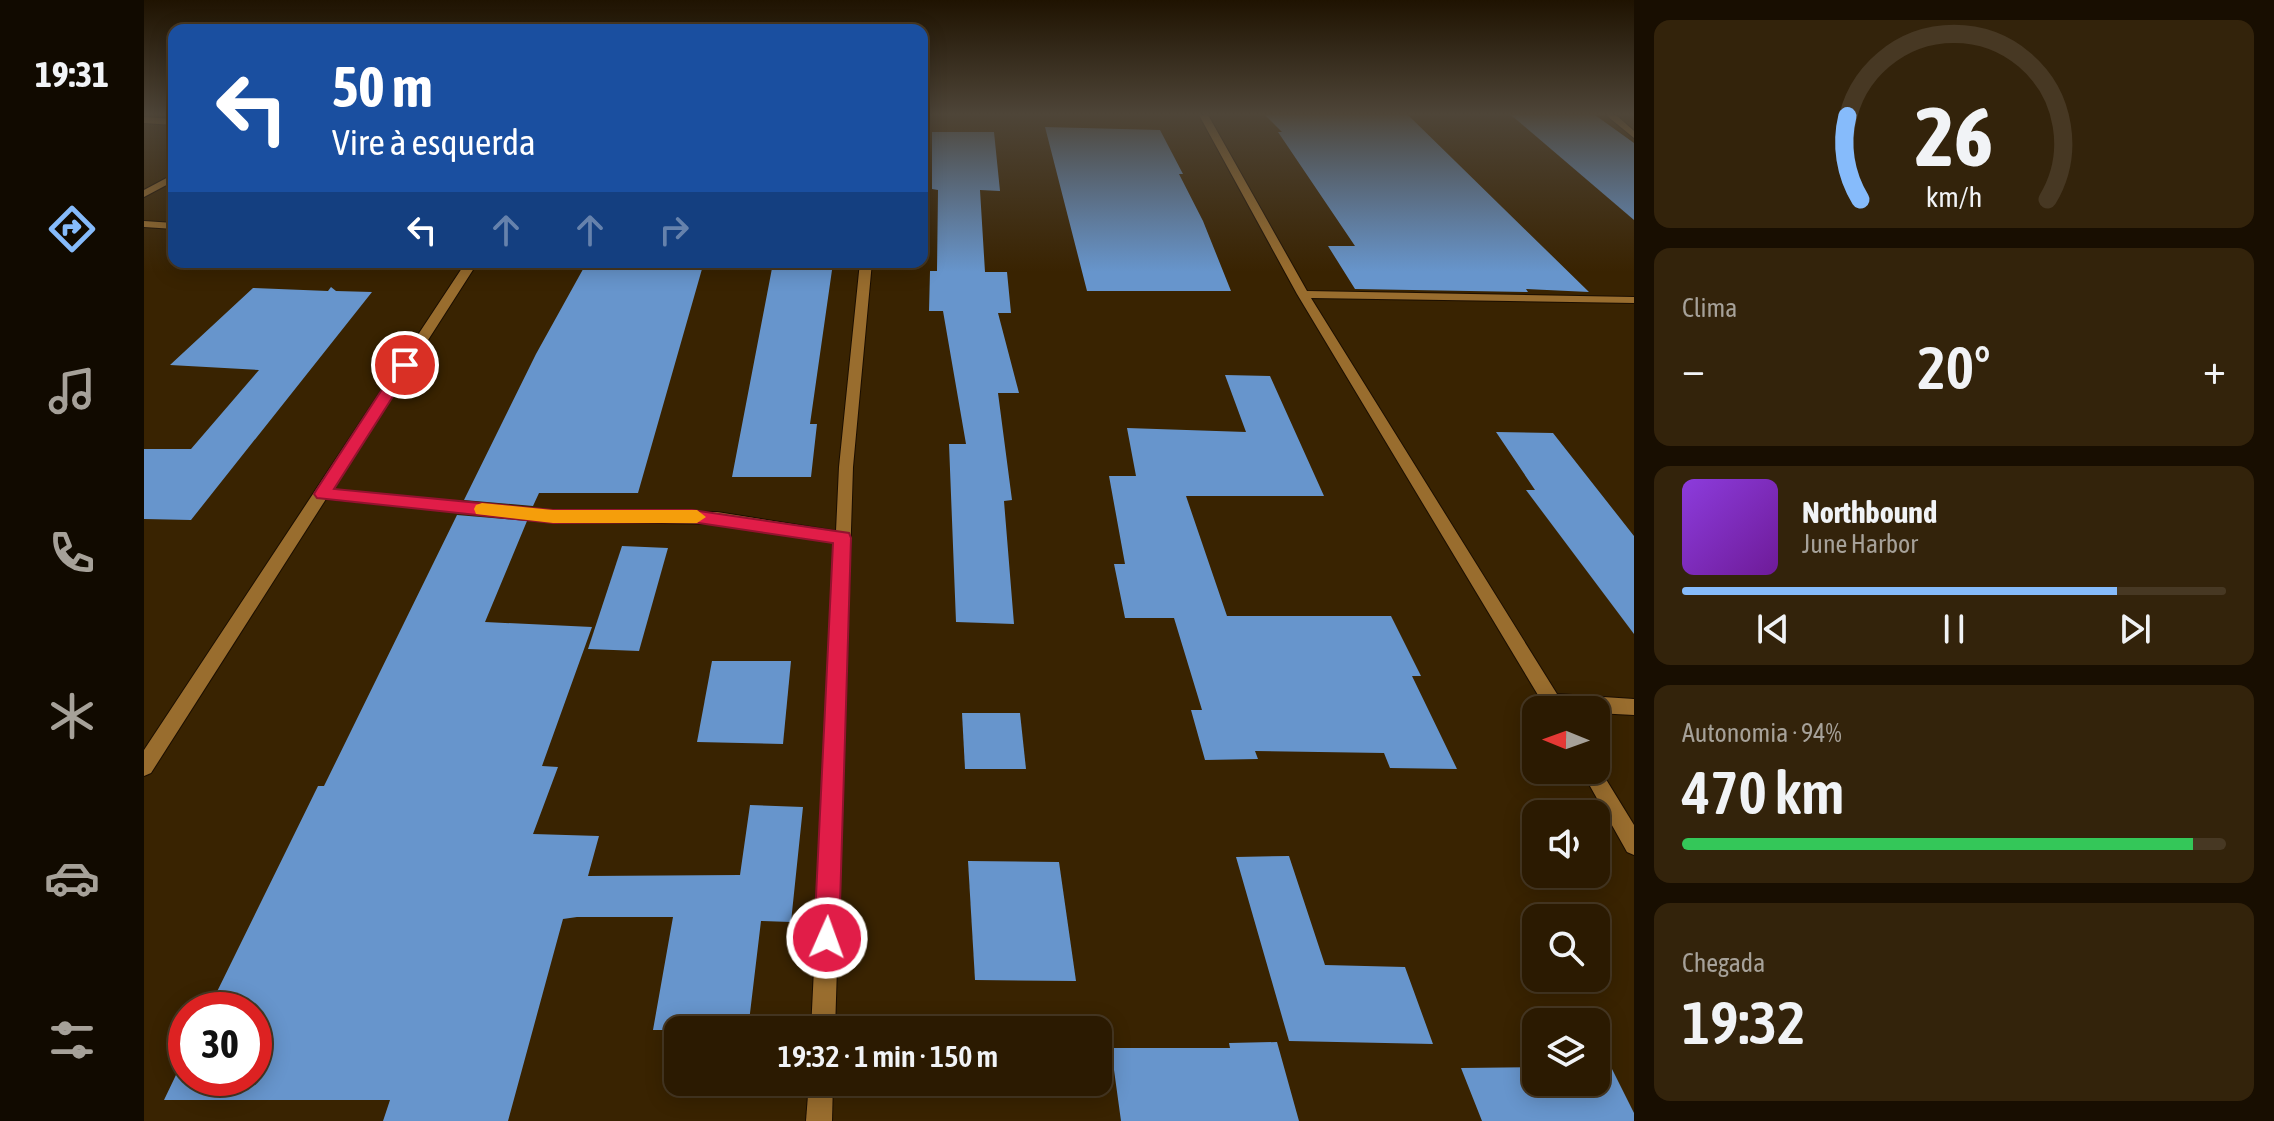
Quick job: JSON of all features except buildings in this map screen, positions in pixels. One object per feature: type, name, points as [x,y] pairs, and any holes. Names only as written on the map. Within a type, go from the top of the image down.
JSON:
[{"type":"street","points":[[1232,167],[1303,294],[1549,696]]},
{"type":"street","points":[[144,194],[168,180]]},
{"type":"street","points":[[144,224],[168,226]]},
{"type":"street","points":[[144,767],[468,268]]},
{"type":"street","points":[[824,1016],[843,538],[866,268]]},
{"type":"street","points":[[1303,294],[1634,300]]},
{"type":"street","points":[[323,494],[553,516],[692,516],[843,538]]},
{"type":"street","points":[[1610,707],[1634,707]]},
{"type":"street","points":[[1599,784],[1634,845]]},
{"type":"street","points":[[819,1121],[820,1096]]},
{"type":"slow traffic","points":[[482,509],[553,516],[697,517]]},
{"type":"route","points":[[405,365],[323,494],[553,516],[717,518],[843,538],[827,938]]}]
